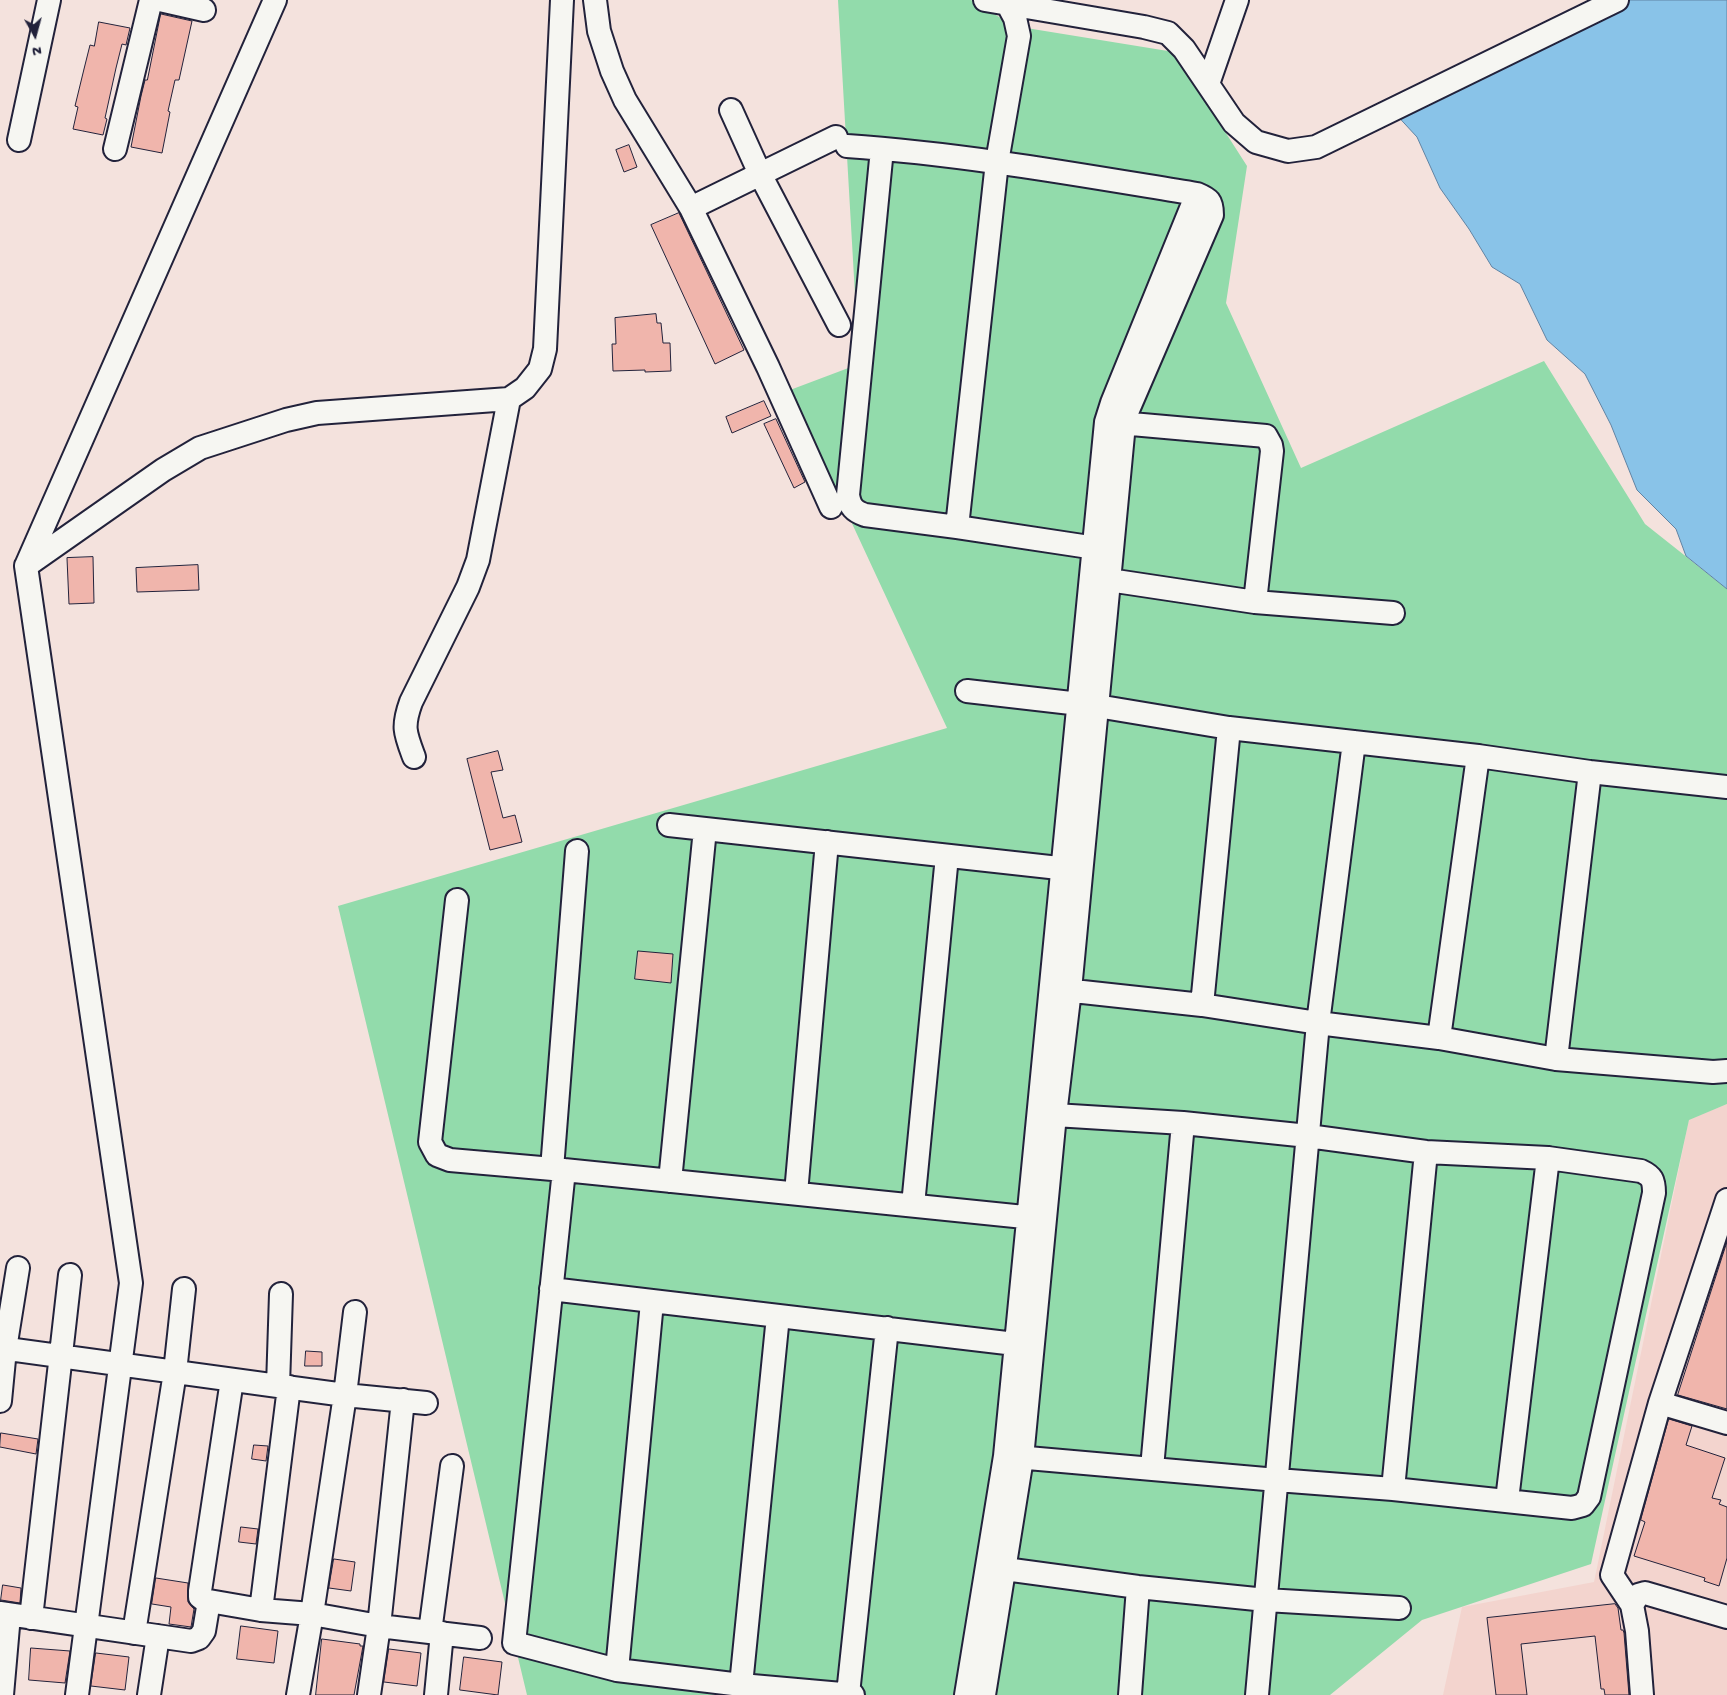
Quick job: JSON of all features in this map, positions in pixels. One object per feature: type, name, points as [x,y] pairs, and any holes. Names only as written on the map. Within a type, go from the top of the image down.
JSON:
[{"type":"street","points":[[19,140],[49,0]]},
{"type":"street","points":[[115,149],[151,0]]},
{"type":"street","points":[[160,0],[204,10]]},
{"type":"street","points":[[77,1695],[131,1282],[26,566],[275,0]]},
{"type":"street","points":[[26,566],[163,470],[200,448],[286,420],[317,413],[509,399],[525,388],[540,369],[545,349],[562,0]]},
{"type":"street","points":[[594,0],[599,31],[612,71],[625,100],[691,208],[768,367],[831,507]]},
{"type":"street","points":[[986,0],[1144,27],[1168,33],[1184,49],[1234,123],[1256,142],[1288,151],[1316,147],[1617,0]]},
{"type":"street","points":[[1208,84],[1237,0]]},
{"type":"street","points":[[957,526],[997,162],[1019,36],[1016,18],[1008,5]]},
{"type":"street","points":[[731,110],[760,174],[839,325]]},
{"type":"street","points":[[691,208],[760,174],[841,142],[882,149],[997,162],[1197,194],[1208,199],[1212,206],[1212,215],[1128,410],[1115,423],[1014,1457],[996,1568],[984,1695]]},
{"type":"street","points":[[882,149],[848,495],[850,505],[856,512],[865,514],[1104,549]]},
{"type":"street","points":[[414,757],[405,732],[405,717],[468,587],[478,560],[509,399]]},
{"type":"street","points":[[1115,423],[1266,436],[1271,444],[1272,451],[1255,602]]},
{"type":"street","points":[[1088,705],[1109,580],[1104,549]]},
{"type":"street","points":[[1109,580],[1255,602],[1393,613]]},
{"type":"street","points":[[967,691],[1088,705],[1229,728],[1727,787]]},
{"type":"street","points":[[1202,1005],[1229,728]]},
{"type":"street","points":[[1257,1695],[1318,1023],[1354,742]]},
{"type":"street","points":[[1439,1038],[1478,756]]},
{"type":"street","points":[[1556,1059],[1590,772]]},
{"type":"street","points":[[670,825],[1072,869]]},
{"type":"street","points":[[670,1181],[706,828]]},
{"type":"street","points":[[796,1194],[827,842]]},
{"type":"street","points":[[577,851],[551,1289],[514,1643],[618,1670],[741,1685],[850,1695],[886,1328]]},
{"type":"street","points":[[913,1205],[947,856]]},
{"type":"street","points":[[457,900],[430,1142],[437,1155],[450,1160],[1038,1219]]},
{"type":"street","points":[[1061,990],[1202,1005],[1318,1023],[1439,1038],[1556,1059],[1713,1072],[1727,1071]]},
{"type":"street","points":[[1014,1457],[1393,1489],[1572,1508],[1583,1505],[1589,1497],[1654,1193],[1654,1182],[1650,1175],[1641,1171],[1548,1158],[1426,1152],[1308,1136],[1048,1110]]},
{"type":"street","points":[[1152,1468],[1183,1123]]},
{"type":"street","points":[[1393,1489],[1426,1152]]},
{"type":"street","points":[[1507,1500],[1548,1158]]},
{"type":"street","points":[[1642,1695],[1632,1605],[1612,1575],[1660,1402],[1727,1200]]},
{"type":"street","points":[[0,1401],[3,1348],[18,1268]]},
{"type":"street","points":[[2,1695],[13,1615],[62,1357],[70,1275]]},
{"type":"street","points":[[134,1633],[175,1372],[184,1289]]},
{"type":"street","points":[[551,1289],[1025,1345]]},
{"type":"street","points":[[260,1610],[284,1387],[281,1294]]},
{"type":"street","points":[[618,1670],[652,1302]]},
{"type":"street","points":[[298,1695],[345,1395],[355,1312]]},
{"type":"street","points":[[741,1685],[778,1316]]},
{"type":"street","points":[[3,1348],[345,1395],[426,1403]]},
{"type":"street","points":[[232,1380],[200,1597],[204,1600],[260,1610],[312,1614],[379,1626],[480,1638]]},
{"type":"street","points":[[369,1695],[379,1626],[403,1400]]},
{"type":"street","points":[[1660,1402],[1727,1423]]},
{"type":"street","points":[[436,1695],[436,1633],[452,1466]]},
{"type":"street","points":[[996,1568],[1138,1587],[1266,1600],[1399,1608]]},
{"type":"street","points":[[966,1695],[996,1568]]},
{"type":"street","points":[[1130,1695],[1138,1587]]},
{"type":"street","points":[[1632,1605],[1638,1595],[1646,1594],[1727,1617]]},
{"type":"street","points":[[13,1615],[192,1641],[199,1638],[204,1631],[209,1601]]},
{"type":"street","points":[[149,1695],[158,1636]]},
{"type":"shaded area","points":[[1727,1104],[1727,1695],[1443,1695],[1462,1607],[1594,1582],[1689,1119]]},
{"type":"green space","points":[[838,0],[971,0],[1014,26],[1174,52],[1247,166],[1226,303],[1301,468],[1544,361],[1645,524],[1727,589],[1727,1104],[1689,1120],[1591,1564],[1422,1620],[1330,1695],[527,1695],[338,906],[947,728],[790,390],[859,364]]},
{"type":"water","points":[[1617,0],[1727,0],[1727,589],[1686,556],[1676,529],[1637,490],[1611,425],[1585,374],[1547,340],[1520,284],[1492,267],[1469,229],[1440,188],[1417,137],[1392,110]]},
{"type":"building","points":[[161,14],[192,21],[179,80],[175,80],[162,153],[131,147]]},
{"type":"building","points":[[99,22],[130,28],[126,45],[122,44],[105,118],[107,119],[103,135],[73,129],[78,107],[75,106],[90,45],[94,46]]},
{"type":"building","points":[[629,145],[637,167],[624,172],[616,150]]},
{"type":"building","points":[[679,213],[744,350],[715,364],[651,225]]},
{"type":"building","points":[[656,314],[657,323],[661,323],[663,343],[670,343],[671,371],[613,371],[612,344],[616,344],[615,318]]},
{"type":"building","points":[[764,401],[771,416],[732,433],[726,417]]},
{"type":"building","points":[[776,419],[805,482],[794,488],[764,424]]},
{"type":"building","points":[[93,557],[94,603],[69,604],[67,558]]},
{"type":"building","points":[[198,565],[199,590],[137,592],[136,568]]},
{"type":"building","points":[[498,751],[503,770],[491,772],[503,818],[515,815],[522,842],[490,850],[467,759]]},
{"type":"building","points":[[638,951],[673,954],[671,983],[635,979]]},
{"type":"building","points":[[1727,1242],[1727,1409],[1678,1395]]},
{"type":"building","points":[[306,1351],[322,1352],[322,1366],[305,1366]]},
{"type":"building","points":[[1669,1419],[1692,1426],[1686,1445],[1725,1458],[1712,1498],[1721,1500],[1719,1504],[1727,1507],[1727,1558],[1719,1586],[1704,1581],[1705,1578],[1634,1556],[1645,1522],[1641,1520]]},
{"type":"building","points":[[1,1433],[38,1439],[36,1454],[0,1447]]},
{"type":"building","points":[[254,1445],[268,1446],[266,1461],[252,1459]]},
{"type":"building","points":[[241,1527],[258,1529],[256,1544],[239,1542]]},
{"type":"building","points":[[334,1559],[355,1562],[351,1591],[329,1588]]},
{"type":"building","points":[[156,1578],[188,1583],[188,1602],[194,1609],[191,1627],[169,1624],[171,1607],[152,1604]]},
{"type":"building","points":[[3,1585],[21,1588],[20,1603],[1,1600]]},
{"type":"building","points":[[1615,1604],[1618,1608],[1621,1630],[1624,1633],[1629,1695],[1605,1695],[1604,1689],[1601,1689],[1595,1636],[1521,1644],[1527,1695],[1496,1695],[1487,1618]]},
{"type":"building","points":[[241,1626],[278,1631],[274,1663],[237,1659]]},
{"type":"building","points":[[322,1639],[363,1646],[354,1695],[316,1695]]},
{"type":"building","points":[[31,1648],[70,1651],[65,1683],[29,1680]]},
{"type":"building","points":[[389,1649],[421,1653],[417,1686],[384,1682]]},
{"type":"building","points":[[96,1653],[129,1657],[125,1690],[91,1686]]},
{"type":"building","points":[[464,1657],[502,1662],[498,1695],[460,1690]]}]
